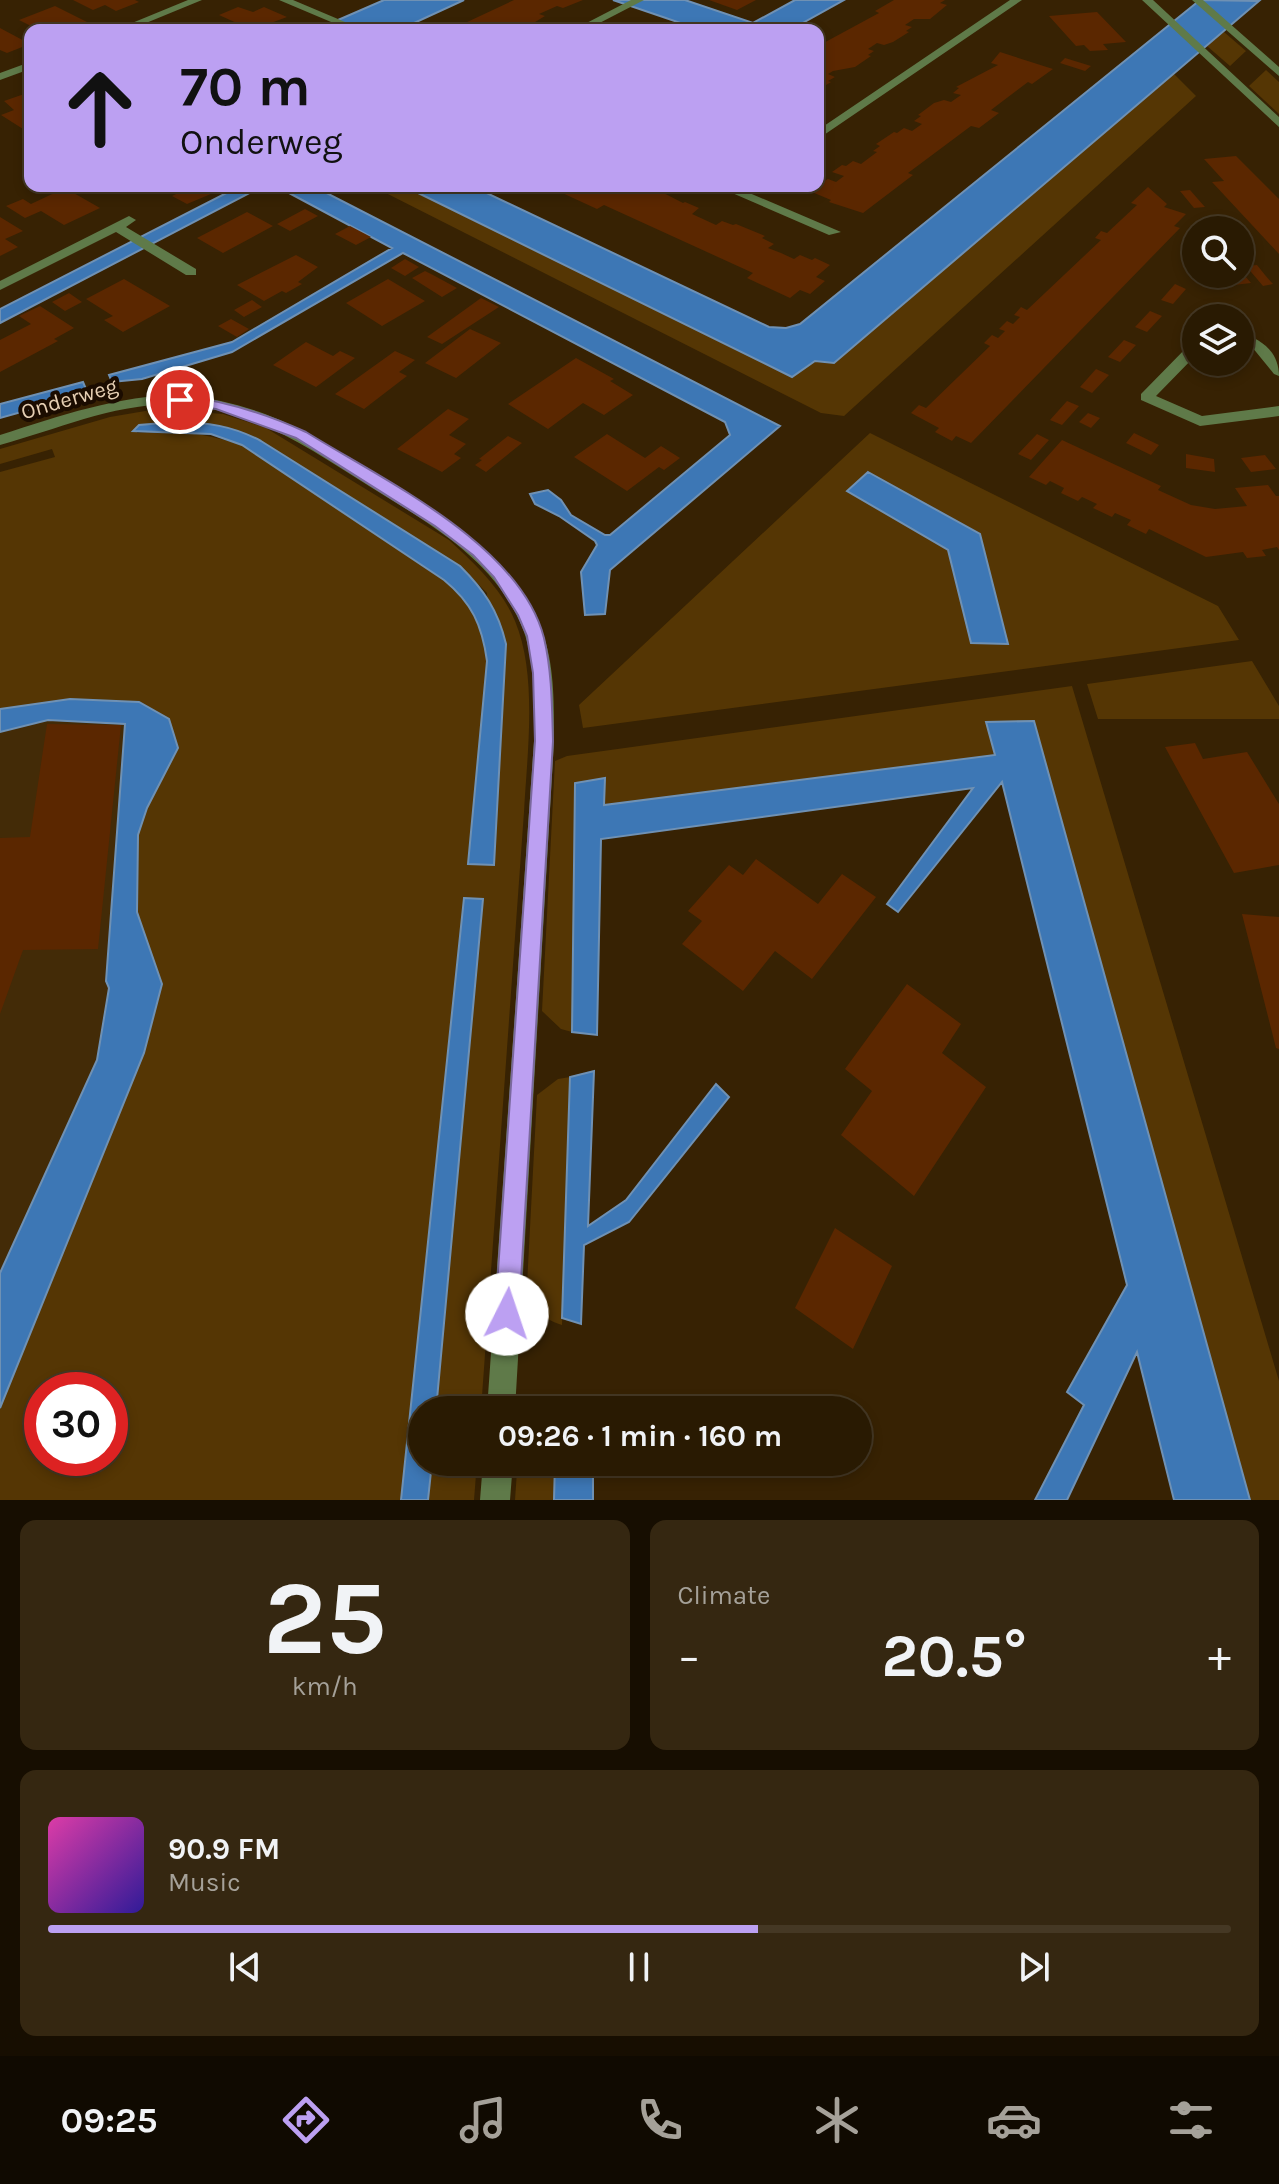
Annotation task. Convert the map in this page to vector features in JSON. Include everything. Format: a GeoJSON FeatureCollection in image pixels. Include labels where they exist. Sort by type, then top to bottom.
{"type":"FeatureCollection","features":[{"type":"Feature","properties":{"kind":"street"},"geometry":{"type":"LineString","coordinates":[[135,24],[197,0]]}},
{"type":"Feature","properties":{"kind":"street"},"geometry":{"type":"LineString","coordinates":[[284,0],[344,24]]}},
{"type":"Feature","properties":{"kind":"street"},"geometry":{"type":"LineString","coordinates":[[591,24],[639,0]]}},
{"type":"Feature","properties":{"kind":"street"},"geometry":{"type":"LineString","coordinates":[[824,131],[1017,0]]}},
{"type":"Feature","properties":{"kind":"street"},"geometry":{"type":"LineString","coordinates":[[1147,0],[1279,123]]}},
{"type":"Feature","properties":{"kind":"street"},"geometry":{"type":"LineString","coordinates":[[1197,0],[1279,73]]}},
{"type":"Feature","properties":{"kind":"street"},"geometry":{"type":"LineString","coordinates":[[0,77],[24,67]]}},
{"type":"Feature","properties":{"kind":"street"},"geometry":{"type":"LineString","coordinates":[[742,192],[834,232]]}},
{"type":"Feature","properties":{"kind":"street"},"geometry":{"type":"LineString","coordinates":[[0,286],[123,226],[151,248],[191,272]]}},
{"type":"Feature","properties":{"kind":"street"},"geometry":{"type":"LineString","coordinates":[[1254,343],[1279,371]]}},
{"type":"Feature","properties":{"kind":"street"},"geometry":{"type":"LineString","coordinates":[[1182,360],[1146,397],[1200,421],[1279,411]]}},
{"type":"Feature","properties":{"kind":"street","name":"Onderweg"},"geometry":{"type":"LineString","coordinates":[[0,440],[106,409],[166,400],[217,404],[301,435],[421,510],[488,560],[526,613],[538,648],[544,741],[502,1396]]}},
{"type":"Feature","properties":{"kind":"street"},"geometry":{"type":"LineString","coordinates":[[495,1500],[497,1476]]}},
{"type":"Feature","properties":{"kind":"shaded area"},"geometry":{"type":"Polygon","coordinates":[[[1224,32],[1246,51],[1230,66],[1207,46],[1224,32]]]}},
{"type":"Feature","properties":{"kind":"shaded area"},"geometry":{"type":"Polygon","coordinates":[[[1266,70],[1279,82],[1279,114],[1249,86],[1266,70]]]}},
{"type":"Feature","properties":{"kind":"shaded area"},"geometry":{"type":"Polygon","coordinates":[[[1174,74],[1196,96],[844,416],[821,413],[384,192],[416,192],[792,377],[815,361],[834,363],[1174,74]]]}},
{"type":"Feature","properties":{"kind":"shaded area"},"geometry":{"type":"Polygon","coordinates":[[[157,409],[223,414],[266,428],[449,540],[495,587],[515,621],[527,666],[529,741],[482,1396],[437,1396],[483,900],[464,899],[412,1396],[408,1396],[408,1433],[401,1500],[0,1500],[0,1408],[144,1053],[147,943],[137,912],[138,835],[147,808],[178,748],[169,719],[70,699],[0,709],[0,472],[55,457],[52,449],[0,464],[0,449],[110,417],[157,409]],[[198,423],[139,425],[137,433],[190,433],[242,445],[444,580],[469,606],[479,626],[487,661],[468,864],[493,865],[487,593],[460,566],[261,441],[220,426],[198,423]]]}},
{"type":"Feature","properties":{"kind":"shaded area"},"geometry":{"type":"Polygon","coordinates":[[[870,433],[1218,606],[1239,640],[583,728],[579,705],[870,433]]]}},
{"type":"Feature","properties":{"kind":"shaded area"},"geometry":{"type":"Polygon","coordinates":[[[1252,661],[1279,706],[1279,719],[1098,719],[1087,684],[1252,661]]]}},
{"type":"Feature","properties":{"kind":"shaded area"},"geometry":{"type":"Polygon","coordinates":[[[1072,686],[1279,1381],[1279,1500],[1250,1500],[1034,721],[987,722],[995,755],[603,805],[575,783],[572,1032],[561,1029],[542,1011],[555,761],[567,756],[1072,686]]]}},
{"type":"Feature","properties":{"kind":"shaded area"},"geometry":{"type":"Polygon","coordinates":[[[132,714],[126,941],[97,1060],[0,1273],[0,722],[132,714]]]}},
{"type":"Feature","properties":{"kind":"shaded area"},"geometry":{"type":"Polygon","coordinates":[[[570,1077],[562,1325],[538,1311],[527,1285],[537,1095],[558,1079],[570,1077]]]}},
{"type":"Feature","properties":{"kind":"shaded area"},"geometry":{"type":"Polygon","coordinates":[[[431,1476],[476,1476],[474,1500],[428,1500],[431,1476]]]}},
{"type":"Feature","properties":{"kind":"shaded area"},"geometry":{"type":"Polygon","coordinates":[[[517,1476],[555,1476],[554,1500],[515,1500],[517,1476]]]}},
{"type":"Feature","properties":{"kind":"water"},"geometry":{"type":"Polygon","coordinates":[[[384,0],[464,0],[412,24],[329,24],[384,0]]]}},
{"type":"Feature","properties":{"kind":"water"},"geometry":{"type":"Polygon","coordinates":[[[613,0],[685,0],[753,23],[795,0],[844,0],[801,24],[683,24],[613,0]]]}},
{"type":"Feature","properties":{"kind":"water"},"geometry":{"type":"Polygon","coordinates":[[[1200,0],[1259,1],[834,363],[815,361],[792,377],[416,192],[485,192],[769,327],[786,328],[800,324],[1200,0]]]}},
{"type":"Feature","properties":{"kind":"water"},"geometry":{"type":"Polygon","coordinates":[[[228,192],[251,192],[0,323],[0,309],[228,192]]]}},
{"type":"Feature","properties":{"kind":"water"},"geometry":{"type":"Polygon","coordinates":[[[287,192],[325,192],[780,426],[610,570],[605,614],[585,615],[581,572],[597,545],[559,516],[535,504],[530,494],[548,490],[561,500],[571,515],[610,535],[730,435],[725,422],[403,253],[232,352],[142,379],[112,382],[109,375],[232,342],[392,248],[287,192]]]}},
{"type":"Feature","properties":{"kind":"water"},"geometry":{"type":"Polygon","coordinates":[[[83,382],[86,389],[57,402],[0,418],[0,404],[83,382]]]}},
{"type":"Feature","properties":{"kind":"water"},"geometry":{"type":"Polygon","coordinates":[[[175,422],[220,426],[261,441],[460,566],[483,592],[499,621],[506,644],[494,865],[468,864],[487,661],[479,626],[469,606],[444,580],[242,445],[211,434],[133,431],[139,425],[175,422]]]}},
{"type":"Feature","properties":{"kind":"water"},"geometry":{"type":"Polygon","coordinates":[[[868,472],[980,534],[1008,644],[971,643],[948,550],[847,491],[868,472]]]}},
{"type":"Feature","properties":{"kind":"water"},"geometry":{"type":"Polygon","coordinates":[[[70,699],[139,702],[169,719],[178,748],[147,808],[138,835],[137,912],[162,984],[144,1053],[0,1408],[0,1273],[97,1060],[109,988],[106,981],[125,724],[48,720],[0,732],[0,709],[70,699]]]}},
{"type":"Feature","properties":{"kind":"water"},"geometry":{"type":"Polygon","coordinates":[[[1034,721],[1250,1500],[1174,1500],[1137,1352],[1067,1500],[1035,1500],[1084,1405],[1067,1392],[1127,1285],[1002,782],[898,912],[887,904],[973,788],[601,839],[597,1035],[572,1032],[575,783],[605,778],[604,805],[995,755],[986,722],[1034,721]]]}},
{"type":"Feature","properties":{"kind":"water"},"geometry":{"type":"Polygon","coordinates":[[[464,898],[483,899],[437,1396],[412,1396],[464,898]]]}},
{"type":"Feature","properties":{"kind":"water"},"geometry":{"type":"Polygon","coordinates":[[[594,1071],[588,1226],[626,1200],[716,1084],[729,1097],[629,1222],[584,1245],[581,1324],[562,1318],[570,1077],[594,1071]]]}},
{"type":"Feature","properties":{"kind":"water"},"geometry":{"type":"Polygon","coordinates":[[[408,1433],[408,1476],[431,1476],[428,1500],[401,1500],[408,1433]]]}},
{"type":"Feature","properties":{"kind":"water"},"geometry":{"type":"Polygon","coordinates":[[[555,1476],[593,1476],[593,1500],[554,1500],[555,1476]]]}},
{"type":"Feature","properties":{"kind":"building"},"geometry":{"type":"Polygon","coordinates":[[[73,0],[139,2],[116,11],[105,5],[93,10],[73,0]]]}},
{"type":"Feature","properties":{"kind":"building"},"geometry":{"type":"Polygon","coordinates":[[[514,0],[583,0],[539,14],[545,16],[532,24],[463,24],[514,0]]]}},
{"type":"Feature","properties":{"kind":"building"},"geometry":{"type":"Polygon","coordinates":[[[709,0],[756,0],[737,10],[709,0]]]}},
{"type":"Feature","properties":{"kind":"building"},"geometry":{"type":"Polygon","coordinates":[[[894,0],[945,0],[940,3],[947,5],[930,19],[914,19],[905,25],[912,27],[906,31],[909,32],[893,42],[884,45],[877,43],[868,49],[874,51],[868,55],[871,56],[855,67],[828,74],[835,77],[824,86],[824,43],[879,13],[875,11],[894,0]]]}},
{"type":"Feature","properties":{"kind":"building"},"geometry":{"type":"Polygon","coordinates":[[[55,6],[87,22],[27,24],[19,20],[55,6]]]}},
{"type":"Feature","properties":{"kind":"building"},"geometry":{"type":"Polygon","coordinates":[[[238,7],[253,12],[264,7],[287,17],[268,24],[239,24],[219,15],[238,7]]]}},
{"type":"Feature","properties":{"kind":"building"},"geometry":{"type":"Polygon","coordinates":[[[1097,12],[1126,42],[1103,44],[1108,50],[1090,51],[1084,45],[1076,46],[1049,16],[1097,12]]]}},
{"type":"Feature","properties":{"kind":"building"},"geometry":{"type":"Polygon","coordinates":[[[0,28],[24,41],[24,46],[7,53],[0,50],[0,28]]]}},
{"type":"Feature","properties":{"kind":"building"},"geometry":{"type":"Polygon","coordinates":[[[1000,52],[1053,69],[1032,84],[1028,82],[991,110],[999,113],[979,128],[971,126],[908,173],[913,175],[863,213],[829,202],[831,200],[812,192],[824,192],[824,181],[836,182],[844,176],[832,172],[853,161],[861,164],[877,152],[873,151],[880,146],[876,144],[894,132],[904,128],[912,131],[922,124],[914,121],[921,116],[918,115],[934,103],[944,100],[951,102],[961,95],[953,93],[959,88],[956,87],[998,65],[991,63],[1000,52]]]}},
{"type":"Feature","properties":{"kind":"building"},"geometry":{"type":"Polygon","coordinates":[[[1065,58],[1091,66],[1085,71],[1060,63],[1065,58]]]}},
{"type":"Feature","properties":{"kind":"building"},"geometry":{"type":"Polygon","coordinates":[[[24,94],[24,129],[1,115],[14,110],[4,101],[24,94]]]}},
{"type":"Feature","properties":{"kind":"building"},"geometry":{"type":"Polygon","coordinates":[[[1236,156],[1279,199],[1279,254],[1254,227],[1254,216],[1244,216],[1212,182],[1224,181],[1204,159],[1236,156]]]}},
{"type":"Feature","properties":{"kind":"building"},"geometry":{"type":"Polygon","coordinates":[[[1148,187],[1167,204],[1164,207],[1186,214],[1174,226],[1180,228],[971,443],[956,436],[952,441],[935,432],[939,428],[911,413],[919,405],[926,408],[990,346],[984,343],[992,335],[998,338],[1005,331],[999,329],[1007,321],[1013,324],[1020,317],[1014,315],[1021,307],[1027,310],[1101,240],[1095,238],[1101,231],[1107,233],[1137,205],[1131,203],[1148,187]]]}},
{"type":"Feature","properties":{"kind":"building"},"geometry":{"type":"Polygon","coordinates":[[[1190,190],[1205,207],[1194,208],[1180,191],[1190,190]]]}},
{"type":"Feature","properties":{"kind":"building"},"geometry":{"type":"Polygon","coordinates":[[[56,192],[72,192],[100,208],[64,225],[41,211],[25,218],[6,206],[23,199],[31,204],[56,192]]]}},
{"type":"Feature","properties":{"kind":"building"},"geometry":{"type":"Polygon","coordinates":[[[180,192],[216,192],[187,204],[172,196],[180,192]]]}},
{"type":"Feature","properties":{"kind":"building"},"geometry":{"type":"Polygon","coordinates":[[[560,192],[662,192],[699,208],[692,214],[716,225],[722,221],[736,224],[765,236],[762,238],[774,244],[768,248],[794,259],[800,255],[830,265],[816,277],[825,281],[810,294],[800,290],[790,298],[747,278],[753,273],[604,205],[597,209],[560,192]]]}},
{"type":"Feature","properties":{"kind":"building"},"geometry":{"type":"Polygon","coordinates":[[[305,209],[318,216],[290,231],[277,224],[305,209]]]}},
{"type":"Feature","properties":{"kind":"building"},"geometry":{"type":"Polygon","coordinates":[[[247,212],[273,226],[223,253],[197,238],[247,212]]]}},
{"type":"Feature","properties":{"kind":"building"},"geometry":{"type":"Polygon","coordinates":[[[0,217],[23,231],[5,239],[18,247],[0,256],[0,217]]]}},
{"type":"Feature","properties":{"kind":"building"},"geometry":{"type":"Polygon","coordinates":[[[350,226],[371,237],[356,245],[335,234],[350,226]]]}},
{"type":"Feature","properties":{"kind":"building"},"geometry":{"type":"Polygon","coordinates":[[[296,255],[318,267],[298,282],[302,284],[286,293],[282,291],[264,301],[237,285],[296,255]]]}},
{"type":"Feature","properties":{"kind":"building"},"geometry":{"type":"Polygon","coordinates":[[[405,259],[419,267],[405,276],[391,268],[405,259]]]}},
{"type":"Feature","properties":{"kind":"building"},"geometry":{"type":"Polygon","coordinates":[[[1254,265],[1273,284],[1263,286],[1254,275],[1254,265]]]}},
{"type":"Feature","properties":{"kind":"building"},"geometry":{"type":"Polygon","coordinates":[[[425,271],[457,288],[442,297],[412,278],[425,271]]]}},
{"type":"Feature","properties":{"kind":"building"},"geometry":{"type":"Polygon","coordinates":[[[124,279],[170,306],[123,332],[104,320],[113,316],[86,299],[124,279]]]}},
{"type":"Feature","properties":{"kind":"building"},"geometry":{"type":"Polygon","coordinates":[[[388,279],[425,301],[382,326],[346,303],[388,279]]]}},
{"type":"Feature","properties":{"kind":"building"},"geometry":{"type":"Polygon","coordinates":[[[1175,284],[1186,289],[1173,304],[1161,300],[1175,284]]]}},
{"type":"Feature","properties":{"kind":"building"},"geometry":{"type":"Polygon","coordinates":[[[69,293],[82,302],[65,311],[52,302],[69,293]]]}},
{"type":"Feature","properties":{"kind":"building"},"geometry":{"type":"Polygon","coordinates":[[[481,298],[499,307],[442,344],[427,337],[481,298]]]}},
{"type":"Feature","properties":{"kind":"building"},"geometry":{"type":"Polygon","coordinates":[[[252,300],[262,307],[244,317],[234,310],[252,300]]]}},
{"type":"Feature","properties":{"kind":"building"},"geometry":{"type":"Polygon","coordinates":[[[40,306],[74,328],[54,339],[58,341],[0,372],[0,340],[31,324],[19,316],[40,306]]]}},
{"type":"Feature","properties":{"kind":"building"},"geometry":{"type":"Polygon","coordinates":[[[1150,311],[1162,316],[1147,332],[1135,327],[1150,311]]]}},
{"type":"Feature","properties":{"kind":"building"},"geometry":{"type":"Polygon","coordinates":[[[231,319],[249,329],[237,337],[218,326],[231,319]]]}},
{"type":"Feature","properties":{"kind":"building"},"geometry":{"type":"Polygon","coordinates":[[[470,329],[501,343],[456,378],[425,363],[470,329]]]}},
{"type":"Feature","properties":{"kind":"building"},"geometry":{"type":"Polygon","coordinates":[[[1124,340],[1136,345],[1120,362],[1108,357],[1124,340]]]}},
{"type":"Feature","properties":{"kind":"building"},"geometry":{"type":"Polygon","coordinates":[[[306,342],[333,356],[340,351],[355,358],[316,387],[273,365],[306,342]]]}},
{"type":"Feature","properties":{"kind":"building"},"geometry":{"type":"Polygon","coordinates":[[[395,351],[415,360],[399,372],[407,376],[364,409],[335,394],[395,351]]]}},
{"type":"Feature","properties":{"kind":"building"},"geometry":{"type":"Polygon","coordinates":[[[576,358],[614,379],[610,381],[633,395],[604,415],[583,403],[548,429],[508,404],[576,358]]]}},
{"type":"Feature","properties":{"kind":"building"},"geometry":{"type":"Polygon","coordinates":[[[1096,369],[1109,375],[1092,393],[1080,387],[1096,369]]]}},
{"type":"Feature","properties":{"kind":"building"},"geometry":{"type":"Polygon","coordinates":[[[1067,401],[1079,406],[1062,425],[1050,420],[1067,401]]]}},
{"type":"Feature","properties":{"kind":"building"},"geometry":{"type":"Polygon","coordinates":[[[448,409],[469,419],[449,435],[466,444],[454,454],[461,458],[442,472],[397,449],[448,409]]]}},
{"type":"Feature","properties":{"kind":"building"},"geometry":{"type":"Polygon","coordinates":[[[1088,413],[1100,418],[1091,428],[1079,422],[1088,413]]]}},
{"type":"Feature","properties":{"kind":"building"},"geometry":{"type":"Polygon","coordinates":[[[1134,433],[1159,445],[1151,455],[1126,443],[1134,433]]]}},
{"type":"Feature","properties":{"kind":"building"},"geometry":{"type":"Polygon","coordinates":[[[607,434],[645,458],[661,446],[680,458],[664,470],[659,467],[627,491],[574,457],[607,434]]]}},
{"type":"Feature","properties":{"kind":"building"},"geometry":{"type":"Polygon","coordinates":[[[1037,434],[1049,440],[1031,460],[1018,454],[1037,434]]]}},
{"type":"Feature","properties":{"kind":"building"},"geometry":{"type":"Polygon","coordinates":[[[508,436],[522,443],[486,472],[475,465],[482,460],[479,459],[508,436]]]}},
{"type":"Feature","properties":{"kind":"building"},"geometry":{"type":"Polygon","coordinates":[[[1062,440],[1161,486],[1158,490],[1191,505],[1215,509],[1247,506],[1235,488],[1268,485],[1279,496],[1279,550],[1277,547],[1262,550],[1266,556],[1247,558],[1243,552],[1206,557],[1149,529],[1146,534],[1127,525],[1131,520],[1115,513],[1112,517],[1093,508],[1097,504],[1082,497],[1078,501],[1061,493],[1064,488],[1050,481],[1046,485],[1029,477],[1062,440]]]}},
{"type":"Feature","properties":{"kind":"building"},"geometry":{"type":"Polygon","coordinates":[[[1186,454],[1214,459],[1215,472],[1186,468],[1186,454]]]}},
{"type":"Feature","properties":{"kind":"building"},"geometry":{"type":"Polygon","coordinates":[[[1265,455],[1276,469],[1251,472],[1241,458],[1265,455]]]}},
{"type":"Feature","properties":{"kind":"building"},"geometry":{"type":"Polygon","coordinates":[[[47,724],[121,725],[98,949],[23,950],[0,1014],[0,838],[30,837],[47,724]]]}},
{"type":"Feature","properties":{"kind":"building"},"geometry":{"type":"Polygon","coordinates":[[[1195,743],[1203,759],[1247,752],[1279,804],[1279,865],[1234,873],[1165,747],[1195,743]]]}},
{"type":"Feature","properties":{"kind":"building"},"geometry":{"type":"Polygon","coordinates":[[[756,859],[818,904],[842,874],[876,897],[812,979],[775,951],[743,991],[682,944],[702,921],[688,911],[729,865],[743,875],[756,859]]]}},
{"type":"Feature","properties":{"kind":"building"},"geometry":{"type":"Polygon","coordinates":[[[1242,914],[1279,917],[1279,1049],[1276,1048],[1242,914]]]}},
{"type":"Feature","properties":{"kind":"building"},"geometry":{"type":"Polygon","coordinates":[[[907,984],[961,1024],[942,1053],[986,1087],[914,1196],[841,1135],[872,1091],[845,1069],[907,984]]]}},
{"type":"Feature","properties":{"kind":"building"},"geometry":{"type":"Polygon","coordinates":[[[835,1228],[892,1266],[853,1349],[795,1308],[835,1228]]]}},
{"type":"Feature","properties":{"kind":"route"},"geometry":{"type":"LineString","coordinates":[[180,400],[232,408],[301,435],[440,523],[478,551],[499,573],[526,613],[535,636],[542,673],[544,741],[507,1314]]}}]}
